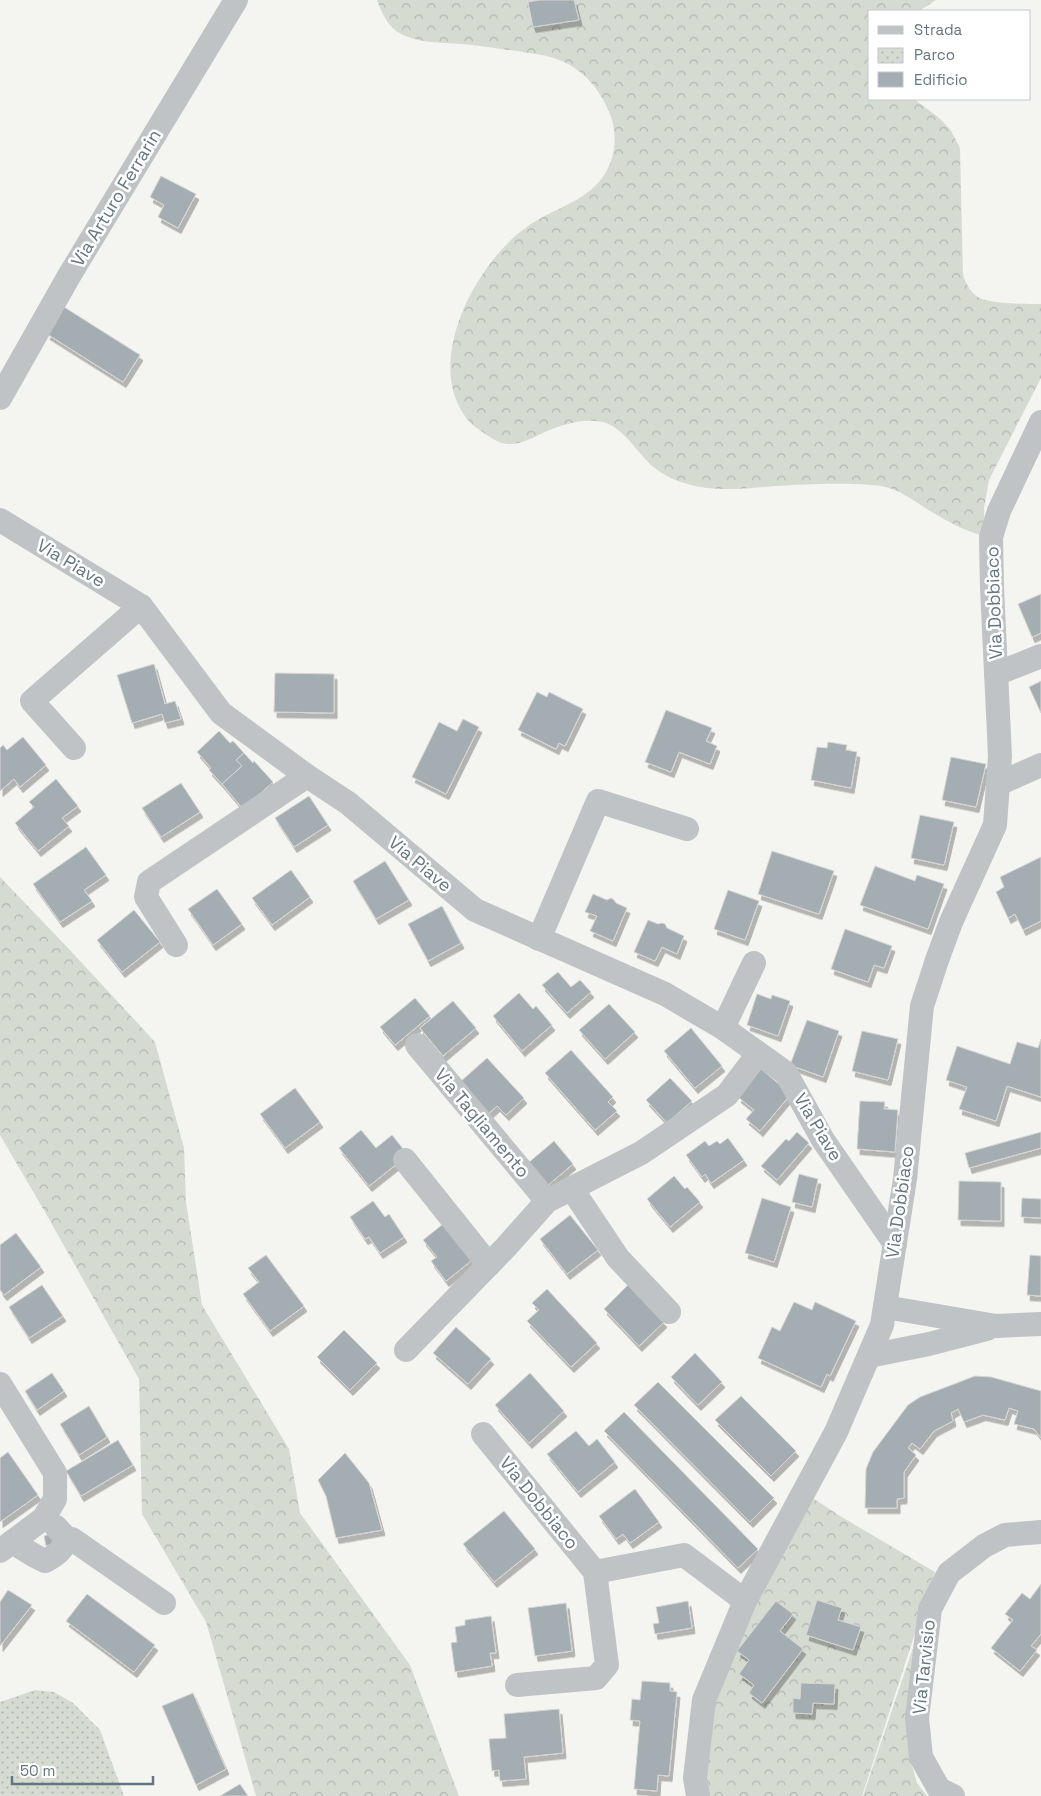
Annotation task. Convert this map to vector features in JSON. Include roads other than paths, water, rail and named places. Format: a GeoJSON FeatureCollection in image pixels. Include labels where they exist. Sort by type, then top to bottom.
{"type":"FeatureCollection","features":[{"type":"Feature","properties":{"kind":"street","name":"Via Arturo Ferrarin"},"geometry":{"type":"LineString","coordinates":[[0,398],[68,276],[236,0]]}},
{"type":"Feature","properties":{"kind":"street","name":"Via Dobbiaco"},"geometry":{"type":"LineString","coordinates":[[698,1796],[695,1778],[704,1700],[745,1601],[836,1432],[882,1325],[905,1179],[922,1006],[951,922],[995,824],[1000,756],[991,537],[999,510],[1041,422]]}},
{"type":"Feature","properties":{"kind":"street","name":"Via Piave"},"geometry":{"type":"LineString","coordinates":[[0,520],[141,606],[221,713],[348,803],[474,910],[665,994],[723,1028],[786,1073],[823,1140],[895,1244]]}},
{"type":"Feature","properties":{"kind":"street"},"geometry":{"type":"LineString","coordinates":[[74,748],[32,701],[141,606]]}},
{"type":"Feature","properties":{"kind":"street","name":"Via Dobbiaco"},"geometry":{"type":"LineString","coordinates":[[996,674],[1041,656]]}},
{"type":"Feature","properties":{"kind":"street"},"geometry":{"type":"LineString","coordinates":[[998,784],[1041,765]]}},
{"type":"Feature","properties":{"kind":"street"},"geometry":{"type":"LineString","coordinates":[[176,945],[146,897],[148,882],[308,776]]}},
{"type":"Feature","properties":{"kind":"street"},"geometry":{"type":"LineString","coordinates":[[540,939],[598,801],[687,829]]}},
{"type":"Feature","properties":{"kind":"street"},"geometry":{"type":"LineString","coordinates":[[723,1028],[754,963]]}},
{"type":"Feature","properties":{"kind":"street","name":"Via Tagliamento"},"geometry":{"type":"LineString","coordinates":[[416,1044],[547,1201]]}},
{"type":"Feature","properties":{"kind":"street"},"geometry":{"type":"LineString","coordinates":[[406,1350],[489,1265],[547,1201],[640,1154],[727,1095],[758,1054]]}},
{"type":"Feature","properties":{"kind":"street"},"geometry":{"type":"LineString","coordinates":[[405,1160],[489,1265]]}},
{"type":"Feature","properties":{"kind":"street"},"geometry":{"type":"LineString","coordinates":[[572,1189],[618,1258],[669,1312]]}},
{"type":"Feature","properties":{"kind":"street"},"geometry":{"type":"LineString","coordinates":[[885,1307],[996,1326],[1041,1324]]}},
{"type":"Feature","properties":{"kind":"street"},"geometry":{"type":"LineString","coordinates":[[869,1356],[929,1344],[996,1326]]}},
{"type":"Feature","properties":{"kind":"street"},"geometry":{"type":"LineString","coordinates":[[0,1384],[55,1473],[56,1500],[44,1518],[6,1546]]}},
{"type":"Feature","properties":{"kind":"street","name":"Via Dobbiaco"},"geometry":{"type":"LineString","coordinates":[[483,1434],[595,1572]]}},
{"type":"Feature","properties":{"kind":"street"},"geometry":{"type":"LineString","coordinates":[[44,1518],[61,1531],[66,1538],[72,1539],[164,1603]]}},
{"type":"Feature","properties":{"kind":"street","name":"Via Tarvisio"},"geometry":{"type":"LineString","coordinates":[[953,1796],[939,1789],[921,1757],[917,1718],[930,1609],[949,1573],[984,1546],[1005,1535],[1041,1532]]}},
{"type":"Feature","properties":{"kind":"street"},"geometry":{"type":"LineString","coordinates":[[6,1546],[45,1561],[55,1556],[64,1547],[66,1538]]}},
{"type":"Feature","properties":{"kind":"street"},"geometry":{"type":"LineString","coordinates":[[517,1685],[596,1678],[607,1665],[595,1572],[684,1555],[745,1601]]}}]}
